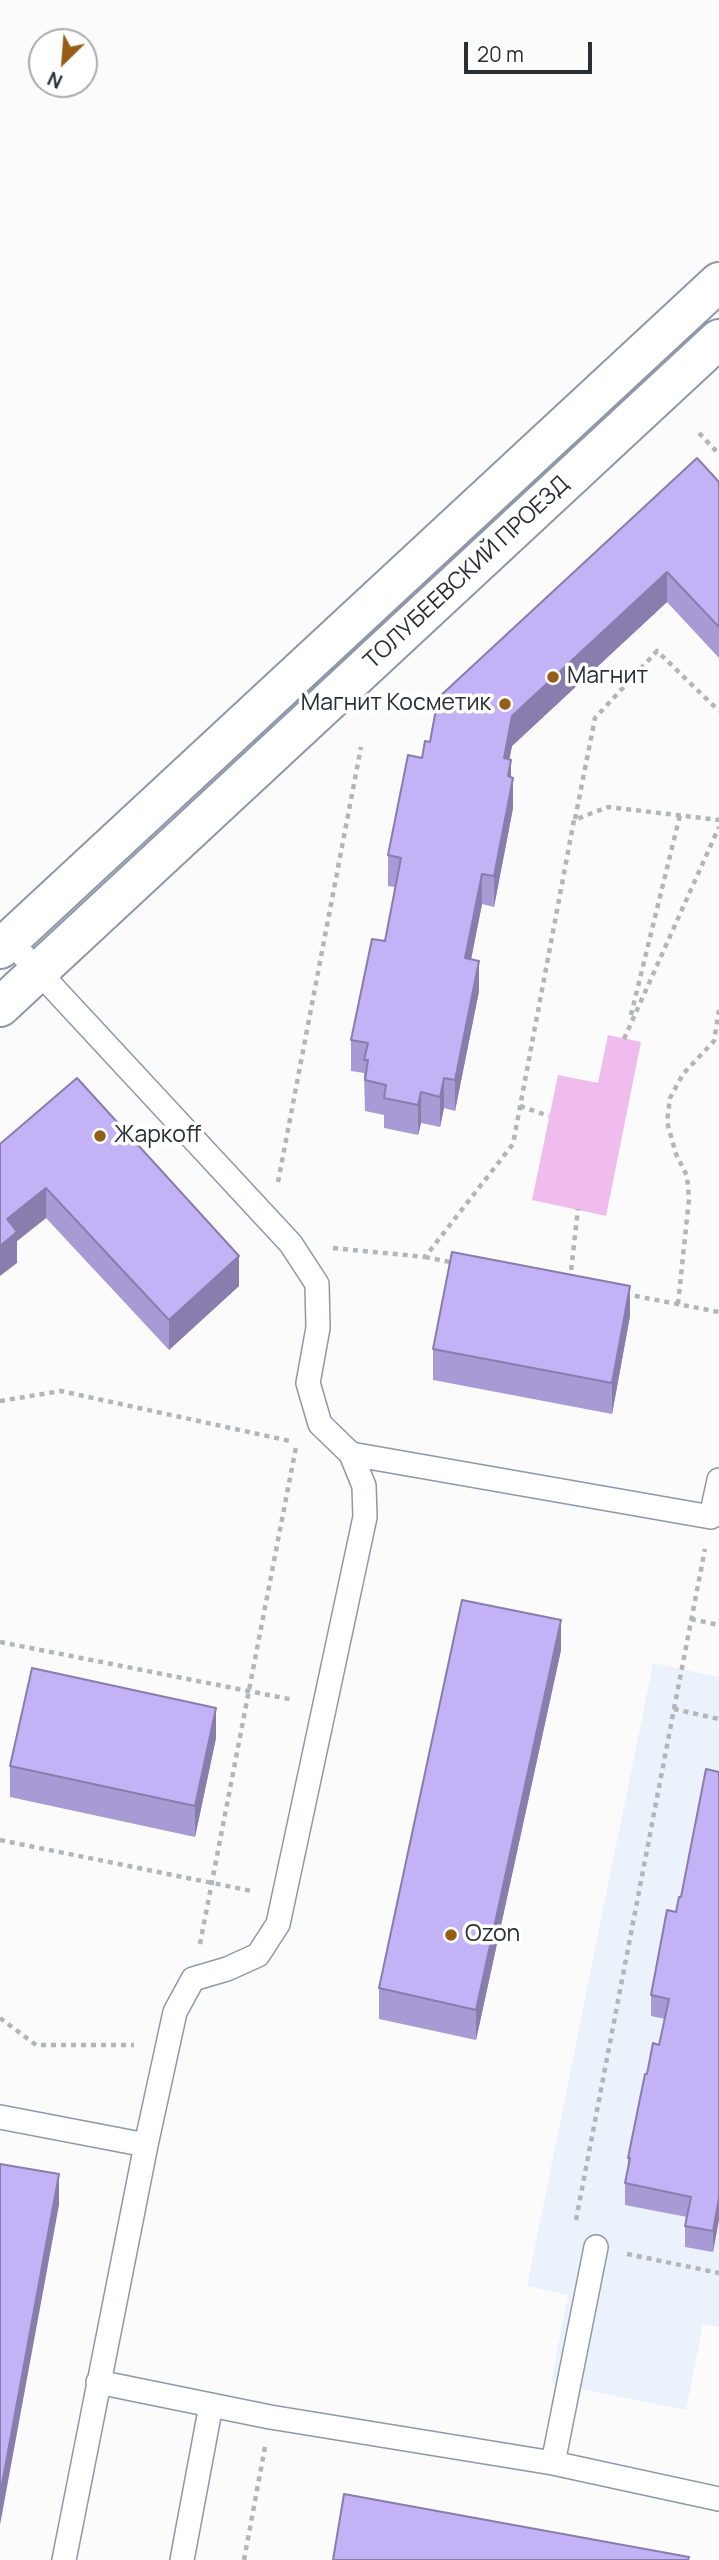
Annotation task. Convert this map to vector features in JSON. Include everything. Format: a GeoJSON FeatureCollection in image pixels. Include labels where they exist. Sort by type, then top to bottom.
{"type":"FeatureCollection","features":[{"type":"Feature","properties":{"kind":"street","name":"ТОЛУБЕЕВСКИЙ ПРОЕЗД"},"geometry":{"type":"LineString","coordinates":[[5,945],[719,282]]}},
{"type":"Feature","properties":{"kind":"street","name":"ТОЛУБЕЕВСКИЙ ПРОЕЗД"},"geometry":{"type":"LineString","coordinates":[[0,1007],[719,340]]}},
{"type":"Feature","properties":{"kind":"lane"},"geometry":{"type":"LineString","coordinates":[[5,945],[38,972],[290,1244],[317,1284],[318,1328],[308,1383],[320,1424],[351,1454],[364,1486],[365,1517],[278,1924],[258,1955],[227,1969],[193,1979],[174,2012],[64,2560]]}},
{"type":"Feature","properties":{"kind":"lane"},"geometry":{"type":"LineString","coordinates":[[351,1454],[712,1517],[719,1480]]}},
{"type":"Feature","properties":{"kind":"lane"},"geometry":{"type":"LineString","coordinates":[[0,2118],[146,2145]]}},
{"type":"Feature","properties":{"kind":"lane"},"geometry":{"type":"LineString","coordinates":[[553,2463],[596,2247]]}},
{"type":"Feature","properties":{"kind":"lane"},"geometry":{"type":"LineString","coordinates":[[98,2382],[270,2417],[553,2463],[719,2499]]}},
{"type":"Feature","properties":{"kind":"lane"},"geometry":{"type":"LineString","coordinates":[[182,2560],[211,2405]]}},
{"type":"Feature","properties":{"kind":"path"},"geometry":{"type":"LineString","coordinates":[[699,433],[719,454]]}},
{"type":"Feature","properties":{"kind":"path"},"geometry":{"type":"LineString","coordinates":[[425,1257],[513,1144],[595,718],[657,651],[719,711]]}},
{"type":"Feature","properties":{"kind":"path"},"geometry":{"type":"LineString","coordinates":[[276,1191],[361,747]]}},
{"type":"Feature","properties":{"kind":"path"},"geometry":{"type":"LineString","coordinates":[[575,820],[608,807],[719,820]]}},
{"type":"Feature","properties":{"kind":"path"},"geometry":{"type":"LineString","coordinates":[[629,1026],[680,815]]}},
{"type":"Feature","properties":{"kind":"path"},"geometry":{"type":"LineString","coordinates":[[624,1038],[719,827]]}},
{"type":"Feature","properties":{"kind":"path"},"geometry":{"type":"LineString","coordinates":[[678,1304],[689,1199],[687,1176],[676,1154],[667,1122],[670,1098],[683,1074],[714,1041],[719,1010]]}},
{"type":"Feature","properties":{"kind":"path"},"geometry":{"type":"LineString","coordinates":[[520,1106],[549,1116]]}},
{"type":"Feature","properties":{"kind":"path"},"geometry":{"type":"LineString","coordinates":[[570,1284],[578,1209]]}},
{"type":"Feature","properties":{"kind":"path"},"geometry":{"type":"LineString","coordinates":[[290,1244],[425,1257],[464,1265]]}},
{"type":"Feature","properties":{"kind":"path"},"geometry":{"type":"LineString","coordinates":[[624,1294],[719,1312]]}},
{"type":"Feature","properties":{"kind":"path"},"geometry":{"type":"LineString","coordinates":[[0,1401],[61,1391],[297,1443],[193,1979]]}},
{"type":"Feature","properties":{"kind":"path"},"geometry":{"type":"LineString","coordinates":[[712,1517],[575,2227],[596,2247],[719,2273]]}},
{"type":"Feature","properties":{"kind":"path"},"geometry":{"type":"LineString","coordinates":[[691,1619],[719,1625]]}},
{"type":"Feature","properties":{"kind":"path"},"geometry":{"type":"LineString","coordinates":[[0,1642],[325,1707]]}},
{"type":"Feature","properties":{"kind":"path"},"geometry":{"type":"LineString","coordinates":[[674,1709],[719,1719]]}},
{"type":"Feature","properties":{"kind":"path"},"geometry":{"type":"LineString","coordinates":[[0,1840],[284,1897]]}},
{"type":"Feature","properties":{"kind":"path"},"geometry":{"type":"LineString","coordinates":[[0,2018],[36,2045],[167,2045]]}},
{"type":"Feature","properties":{"kind":"path"},"geometry":{"type":"LineString","coordinates":[[244,2560],[270,2417]]}},
{"type":"Feature","properties":{"kind":"shaded area"},"geometry":{"type":"Polygon","coordinates":[[[608,1035],[641,1042],[606,1216],[532,1200],[558,1075],[598,1083],[608,1035]]]}},
{"type":"Feature","properties":{"kind":"shaded area"},"geometry":{"type":"Polygon","coordinates":[[[653,1663],[719,1677],[719,2327],[703,2324],[686,2410],[551,2383],[568,2295],[527,2286],[653,1663]]]}},
{"type":"Feature","properties":{"kind":"building"},"geometry":{"type":"Polygon","coordinates":[[[697,458],[719,482],[719,627],[667,572],[512,716],[504,758],[511,760],[508,776],[513,778],[494,876],[482,874],[465,958],[479,961],[455,1080],[444,1078],[440,1097],[421,1092],[418,1105],[384,1098],[386,1085],[365,1080],[368,1060],[364,1060],[368,1043],[351,1040],[372,939],[385,941],[401,858],[388,855],[408,755],[422,758],[425,741],[430,742],[438,698],[697,458]]]}},
{"type":"Feature","properties":{"kind":"building"},"geometry":{"type":"Polygon","coordinates":[[[77,1078],[239,1256],[169,1320],[46,1188],[7,1219],[17,1232],[0,1246],[0,1144],[77,1078]]]}},
{"type":"Feature","properties":{"kind":"building"},"geometry":{"type":"Polygon","coordinates":[[[452,1252],[630,1286],[612,1383],[433,1349],[452,1252]]]}},
{"type":"Feature","properties":{"kind":"building"},"geometry":{"type":"Polygon","coordinates":[[[462,1600],[561,1620],[476,2010],[379,1988],[462,1600]]]}},
{"type":"Feature","properties":{"kind":"building"},"geometry":{"type":"Polygon","coordinates":[[[32,1668],[216,1708],[195,1806],[10,1766],[32,1668]]]}},
{"type":"Feature","properties":{"kind":"building"},"geometry":{"type":"Polygon","coordinates":[[[706,1769],[719,1772],[719,2198],[713,2231],[685,2226],[691,2197],[625,2183],[645,2074],[653,2043],[659,2045],[669,1999],[651,1995],[667,1910],[676,1912],[681,1897],[706,1769]]]}},
{"type":"Feature","properties":{"kind":"building"},"geometry":{"type":"Polygon","coordinates":[[[0,2164],[59,2174],[0,2495],[0,2164]]]}},
{"type":"Feature","properties":{"kind":"building"},"geometry":{"type":"Polygon","coordinates":[[[344,2494],[689,2557],[688,2560],[333,2560],[344,2494]]]}},
{"type":"Feature","properties":{"kind":"place","name":"Магнит"},"geometry":{"type":"Point","coordinates":[553,677]}},
{"type":"Feature","properties":{"kind":"place","name":"Магнит Косметик"},"geometry":{"type":"Point","coordinates":[505,704]}},
{"type":"Feature","properties":{"kind":"place","name":"Жаркoff"},"geometry":{"type":"Point","coordinates":[100,1136]}},
{"type":"Feature","properties":{"kind":"place","name":"Ozon"},"geometry":{"type":"Point","coordinates":[451,1935]}}]}
